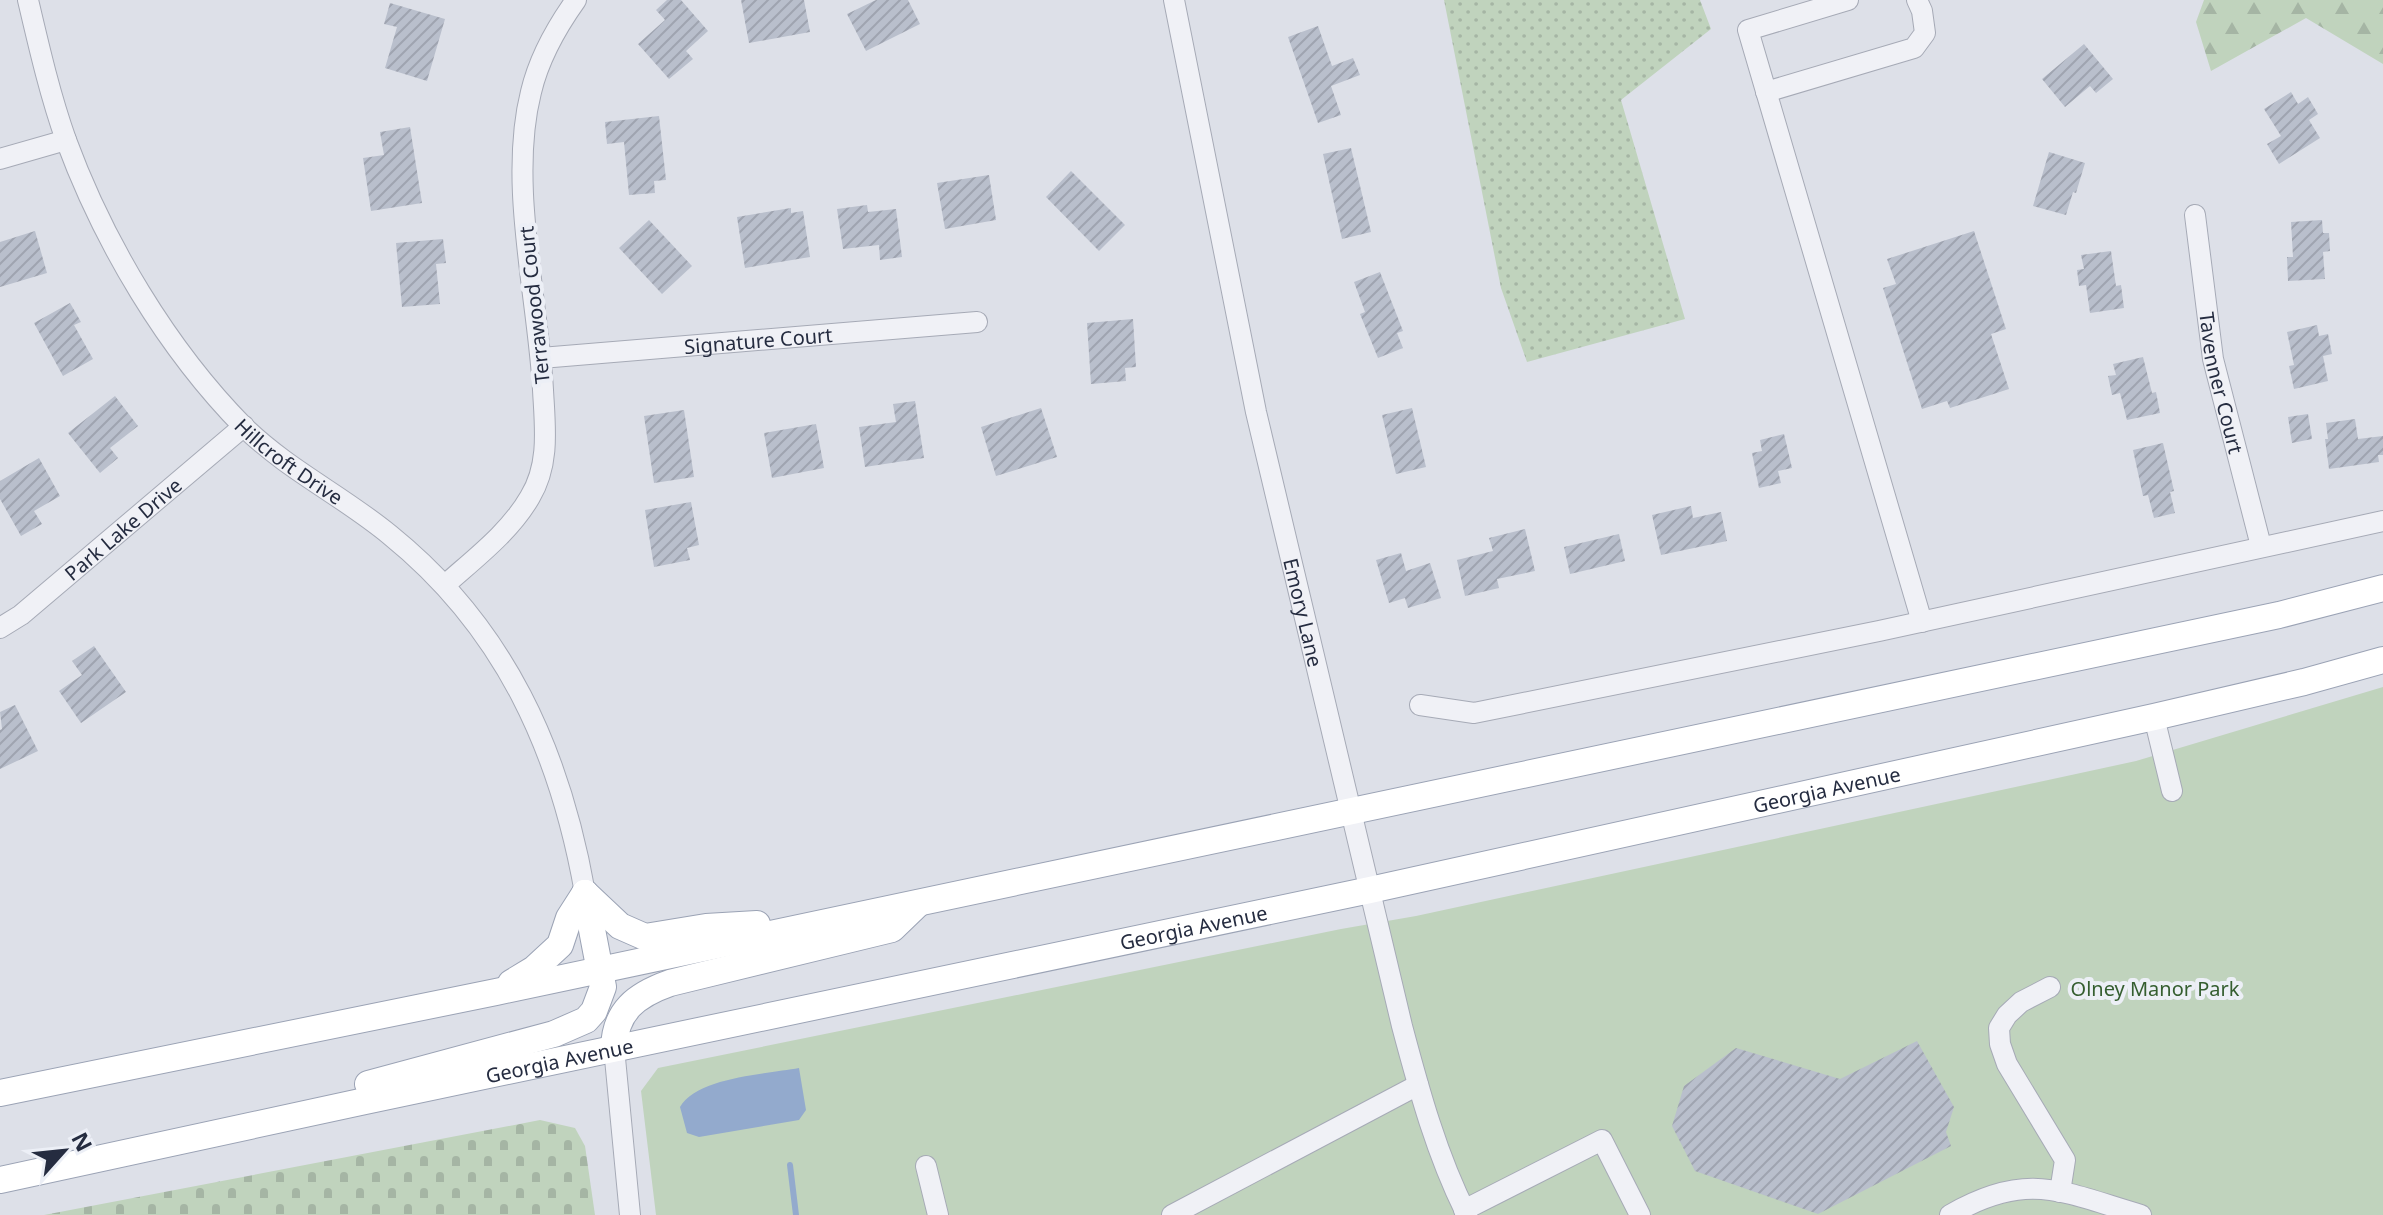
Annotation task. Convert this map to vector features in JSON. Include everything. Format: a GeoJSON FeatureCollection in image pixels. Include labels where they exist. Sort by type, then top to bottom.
{"type":"FeatureCollection","features":[{"type":"Feature","properties":{"kind":"main road"},"geometry":{"type":"LineString","coordinates":[[0,1093],[601,970],[2279,615],[2383,588]]}},
{"type":"Feature","properties":{"kind":"main road","name":"Georgia Avenue"},"geometry":{"type":"LineString","coordinates":[[0,1180],[1370,890],[2154,717],[2383,660]]}},
{"type":"Feature","properties":{"kind":"main road"},"geometry":{"type":"LineString","coordinates":[[585,893],[620,926],[645,937],[706,927],[751,924],[803,927]]}},
{"type":"Feature","properties":{"kind":"main road"},"geometry":{"type":"LineString","coordinates":[[243,1127],[381,1080],[574,1028],[594,1011],[603,987],[585,893]]}},
{"type":"Feature","properties":{"kind":"main road"},"geometry":{"type":"LineString","coordinates":[[496,992],[534,969],[560,945],[569,918],[585,893]]}},
{"type":"Feature","properties":{"kind":"main road"},"geometry":{"type":"LineString","coordinates":[[614,1048],[618,1021],[635,999],[648,991],[892,929],[919,903]]}},
{"type":"Feature","properties":{"kind":"street","name":"Hillcroft Drive"},"geometry":{"type":"LineString","coordinates":[[28,0],[66,140],[101,218],[167,335],[244,426],[279,458],[388,533],[445,585],[479,627],[510,672],[536,722],[576,839],[585,893]]}},
{"type":"Feature","properties":{"kind":"street","name":"Terrawood Court"},"geometry":{"type":"LineString","coordinates":[[445,585],[508,526],[530,498],[542,470],[546,447],[541,358],[524,205],[523,138],[531,93],[542,59],[556,29],[576,0]]}},
{"type":"Feature","properties":{"kind":"street","name":"Emory Lane"},"geometry":{"type":"LineString","coordinates":[[1174,0],[1256,412],[1370,890],[1418,1085],[1442,1156],[1466,1213]]}},
{"type":"Feature","properties":{"kind":"street"},"geometry":{"type":"LineString","coordinates":[[1848,0],[1748,30],[1922,622]]}},
{"type":"Feature","properties":{"kind":"street"},"geometry":{"type":"LineString","coordinates":[[1766,92],[1914,48],[1925,33],[1917,0]]}},
{"type":"Feature","properties":{"kind":"street"},"geometry":{"type":"LineString","coordinates":[[0,159],[66,140]]}},
{"type":"Feature","properties":{"kind":"street","name":"Tavenner Court"},"geometry":{"type":"LineString","coordinates":[[2195,215],[2213,359],[2261,546]]}},
{"type":"Feature","properties":{"kind":"street","name":"Signature Court"},"geometry":{"type":"LineString","coordinates":[[541,358],[977,322]]}},
{"type":"Feature","properties":{"kind":"street","name":"Park Lake Drive"},"geometry":{"type":"LineString","coordinates":[[0,628],[21,615],[244,426]]}},
{"type":"Feature","properties":{"kind":"street"},"geometry":{"type":"LineString","coordinates":[[1420,705],[1474,713],[1922,622],[2383,521]]}},
{"type":"Feature","properties":{"kind":"street"},"geometry":{"type":"LineString","coordinates":[[2154,717],[2172,791]]}},
{"type":"Feature","properties":{"kind":"street"},"geometry":{"type":"LineString","coordinates":[[2050,987],[2021,1002],[1999,1028],[2000,1044],[2007,1064],[2065,1160],[2060,1192]]}},
{"type":"Feature","properties":{"kind":"street"},"geometry":{"type":"LineString","coordinates":[[614,1048],[630,1215]]}},
{"type":"Feature","properties":{"kind":"street"},"geometry":{"type":"LineString","coordinates":[[1172,1215],[1418,1085]]}},
{"type":"Feature","properties":{"kind":"street"},"geometry":{"type":"LineString","coordinates":[[1466,1213],[1602,1140],[1640,1215]]}},
{"type":"Feature","properties":{"kind":"street"},"geometry":{"type":"LineString","coordinates":[[926,1166],[938,1215]]}},
{"type":"Feature","properties":{"kind":"street"},"geometry":{"type":"LineString","coordinates":[[1964,1212],[1999,1192],[2026,1188],[2060,1192],[2092,1208],[2141,1215]]}},
{"type":"Feature","properties":{"kind":"green space"},"geometry":{"type":"Polygon","coordinates":[[[1444,0],[1700,0],[1711,29],[1621,100],[1685,319],[1527,362],[1501,288],[1444,0]]]}},
{"type":"Feature","properties":{"kind":"green space"},"geometry":{"type":"Polygon","coordinates":[[[2204,0],[2383,0],[2383,64],[2306,18],[2211,71],[2196,22],[2204,0]]]}},
{"type":"Feature","properties":{"kind":"green space","name":"Olney Manor Park"},"geometry":{"type":"Polygon","coordinates":[[[2383,687],[2383,1215],[656,1215],[641,1091],[658,1068],[1416,916],[2136,761],[2383,687]]]}},
{"type":"Feature","properties":{"kind":"green space"},"geometry":{"type":"Polygon","coordinates":[[[540,1120],[575,1128],[585,1146],[595,1215],[44,1215],[540,1120]]]}},
{"type":"Feature","properties":{"kind":"water"},"geometry":{"type":"Polygon","coordinates":[[[799,1068],[806,1110],[799,1120],[699,1137],[687,1133],[680,1107],[701,1089],[734,1078],[799,1068]]]}},
{"type":"Feature","properties":{"kind":"building"},"geometry":{"type":"Polygon","coordinates":[[[667,0],[681,0],[708,31],[686,51],[693,59],[669,79],[638,44],[665,20],[656,10],[667,0]]]}},
{"type":"Feature","properties":{"kind":"building"},"geometry":{"type":"Polygon","coordinates":[[[741,0],[804,0],[810,32],[749,43],[741,0]]]}},
{"type":"Feature","properties":{"kind":"building"},"geometry":{"type":"Polygon","coordinates":[[[876,0],[908,0],[920,24],[866,51],[847,14],[876,0]]]}},
{"type":"Feature","properties":{"kind":"building"},"geometry":{"type":"Polygon","coordinates":[[[390,3],[445,19],[427,81],[385,68],[397,27],[384,24],[390,3]]]}},
{"type":"Feature","properties":{"kind":"building"},"geometry":{"type":"Polygon","coordinates":[[[1318,26],[1332,66],[1353,58],[1360,75],[1331,86],[1341,115],[1318,123],[1288,37],[1318,26]]]}},
{"type":"Feature","properties":{"kind":"building"},"geometry":{"type":"Polygon","coordinates":[[[2084,44],[2113,79],[2096,93],[2090,86],[2065,107],[2042,79],[2084,44]]]}},
{"type":"Feature","properties":{"kind":"building"},"geometry":{"type":"Polygon","coordinates":[[[2291,92],[2298,104],[2308,97],[2318,114],[2309,120],[2320,138],[2279,164],[2267,144],[2281,136],[2264,109],[2291,92]]]}},
{"type":"Feature","properties":{"kind":"building"},"geometry":{"type":"Polygon","coordinates":[[[659,116],[666,180],[654,181],[655,193],[629,195],[624,142],[607,144],[605,122],[659,116]]]}},
{"type":"Feature","properties":{"kind":"building"},"geometry":{"type":"Polygon","coordinates":[[[410,127],[422,203],[371,211],[363,158],[384,155],[380,132],[410,127]]]}},
{"type":"Feature","properties":{"kind":"building"},"geometry":{"type":"Polygon","coordinates":[[[1351,148],[1371,232],[1342,239],[1323,154],[1351,148]]]}},
{"type":"Feature","properties":{"kind":"building"},"geometry":{"type":"Polygon","coordinates":[[[2049,152],[2085,163],[2066,215],[2033,206],[2049,152]]]}},
{"type":"Feature","properties":{"kind":"building"},"geometry":{"type":"Polygon","coordinates":[[[1071,171],[1125,225],[1099,251],[1046,197],[1071,171]]]}},
{"type":"Feature","properties":{"kind":"building"},"geometry":{"type":"Polygon","coordinates":[[[989,175],[996,220],[945,229],[937,183],[989,175]]]}},
{"type":"Feature","properties":{"kind":"building"},"geometry":{"type":"Polygon","coordinates":[[[867,205],[868,212],[896,209],[902,257],[880,260],[879,245],[843,249],[837,209],[867,205]]]}},
{"type":"Feature","properties":{"kind":"building"},"geometry":{"type":"Polygon","coordinates":[[[791,208],[791,213],[803,211],[810,257],[745,268],[737,217],[791,208]]]}},
{"type":"Feature","properties":{"kind":"building"},"geometry":{"type":"Polygon","coordinates":[[[649,220],[692,266],[662,294],[619,248],[649,220]]]}},
{"type":"Feature","properties":{"kind":"building"},"geometry":{"type":"Polygon","coordinates":[[[2322,220],[2323,233],[2329,233],[2330,251],[2323,252],[2325,279],[2288,281],[2287,257],[2293,257],[2291,222],[2322,220]]]}},
{"type":"Feature","properties":{"kind":"building"},"geometry":{"type":"Polygon","coordinates":[[[35,231],[47,273],[0,287],[0,242],[35,231]]]}},
{"type":"Feature","properties":{"kind":"building"},"geometry":{"type":"Polygon","coordinates":[[[1974,231],[2006,329],[1991,334],[2009,389],[1950,408],[1947,401],[1922,409],[1883,288],[1896,284],[1887,259],[1974,231]]]}},
{"type":"Feature","properties":{"kind":"building"},"geometry":{"type":"Polygon","coordinates":[[[443,239],[446,263],[436,264],[440,304],[402,307],[396,243],[443,239]]]}},
{"type":"Feature","properties":{"kind":"building"},"geometry":{"type":"Polygon","coordinates":[[[2111,251],[2116,286],[2121,285],[2124,308],[2090,313],[2086,285],[2079,286],[2077,270],[2084,269],[2081,255],[2111,251]]]}},
{"type":"Feature","properties":{"kind":"building"},"geometry":{"type":"Polygon","coordinates":[[[1380,272],[1403,331],[1397,333],[1403,348],[1378,358],[1360,314],[1365,312],[1354,282],[1380,272]]]}},
{"type":"Feature","properties":{"kind":"building"},"geometry":{"type":"Polygon","coordinates":[[[70,303],[81,322],[74,325],[93,359],[63,376],[34,323],[70,303]]]}},
{"type":"Feature","properties":{"kind":"building"},"geometry":{"type":"Polygon","coordinates":[[[1133,319],[1136,367],[1125,368],[1126,381],[1091,384],[1087,323],[1133,319]]]}},
{"type":"Feature","properties":{"kind":"building"},"geometry":{"type":"Polygon","coordinates":[[[2317,325],[2319,336],[2328,334],[2332,354],[2323,356],[2328,381],[2294,389],[2289,366],[2294,365],[2287,332],[2317,325]]]}},
{"type":"Feature","properties":{"kind":"building"},"geometry":{"type":"Polygon","coordinates":[[[2143,357],[2160,413],[2127,420],[2120,393],[2112,395],[2108,376],[2116,375],[2113,364],[2143,357]]]}},
{"type":"Feature","properties":{"kind":"building"},"geometry":{"type":"Polygon","coordinates":[[[115,396],[138,426],[110,448],[118,458],[100,473],[68,433],[115,396]]]}},
{"type":"Feature","properties":{"kind":"building"},"geometry":{"type":"Polygon","coordinates":[[[915,401],[924,458],[865,467],[859,427],[896,422],[893,404],[915,401]]]}},
{"type":"Feature","properties":{"kind":"building"},"geometry":{"type":"Polygon","coordinates":[[[1041,408],[1057,457],[996,476],[981,427],[1041,408]]]}},
{"type":"Feature","properties":{"kind":"building"},"geometry":{"type":"Polygon","coordinates":[[[1412,408],[1426,467],[1396,474],[1382,415],[1412,408]]]}},
{"type":"Feature","properties":{"kind":"building"},"geometry":{"type":"Polygon","coordinates":[[[684,410],[694,477],[654,483],[644,416],[684,410]]]}},
{"type":"Feature","properties":{"kind":"building"},"geometry":{"type":"Polygon","coordinates":[[[2308,414],[2312,439],[2292,443],[2288,417],[2308,414]]]}},
{"type":"Feature","properties":{"kind":"building"},"geometry":{"type":"Polygon","coordinates":[[[2355,419],[2358,439],[2383,436],[2383,455],[2378,455],[2379,462],[2329,469],[2326,423],[2355,419]]]}},
{"type":"Feature","properties":{"kind":"building"},"geometry":{"type":"Polygon","coordinates":[[[816,424],[824,468],[772,478],[764,433],[816,424]]]}},
{"type":"Feature","properties":{"kind":"building"},"geometry":{"type":"Polygon","coordinates":[[[1784,434],[1792,468],[1778,471],[1781,483],[1759,488],[1752,453],[1762,451],[1760,440],[1784,434]]]}},
{"type":"Feature","properties":{"kind":"building"},"geometry":{"type":"Polygon","coordinates":[[[2163,443],[2174,491],[2170,492],[2175,513],[2154,518],[2148,495],[2143,496],[2133,450],[2163,443]]]}},
{"type":"Feature","properties":{"kind":"building"},"geometry":{"type":"Polygon","coordinates":[[[39,458],[60,496],[34,511],[42,524],[21,536],[0,499],[0,481],[39,458]]]}},
{"type":"Feature","properties":{"kind":"building"},"geometry":{"type":"Polygon","coordinates":[[[691,502],[699,545],[687,548],[690,560],[654,567],[645,510],[691,502]]]}},
{"type":"Feature","properties":{"kind":"building"},"geometry":{"type":"Polygon","coordinates":[[[1691,506],[1693,518],[1721,512],[1727,541],[1661,555],[1652,515],[1691,506]]]}},
{"type":"Feature","properties":{"kind":"building"},"geometry":{"type":"Polygon","coordinates":[[[1525,529],[1535,571],[1497,579],[1499,588],[1465,596],[1457,560],[1493,551],[1489,538],[1525,529]]]}},
{"type":"Feature","properties":{"kind":"building"},"geometry":{"type":"Polygon","coordinates":[[[1619,534],[1625,561],[1570,574],[1564,547],[1619,534]]]}},
{"type":"Feature","properties":{"kind":"building"},"geometry":{"type":"Polygon","coordinates":[[[1401,553],[1406,571],[1430,563],[1441,598],[1408,608],[1405,598],[1389,603],[1376,560],[1401,553]]]}},
{"type":"Feature","properties":{"kind":"building"},"geometry":{"type":"Polygon","coordinates":[[[94,646],[126,692],[81,723],[59,691],[82,675],[72,661],[94,646]]]}},
{"type":"Feature","properties":{"kind":"building"},"geometry":{"type":"Polygon","coordinates":[[[15,705],[38,751],[0,769],[0,712],[15,705]]]}},
{"type":"Feature","properties":{"kind":"building"},"geometry":{"type":"Polygon","coordinates":[[[1917,1041],[1954,1107],[1946,1132],[1951,1146],[1818,1214],[1695,1171],[1672,1126],[1684,1086],[1736,1048],[1840,1079],[1917,1041]]]}},
{"type":"Feature","properties":{"kind":"waterway"},"geometry":{"type":"LineString","coordinates":[[790,1165],[796,1215]]}}]}
